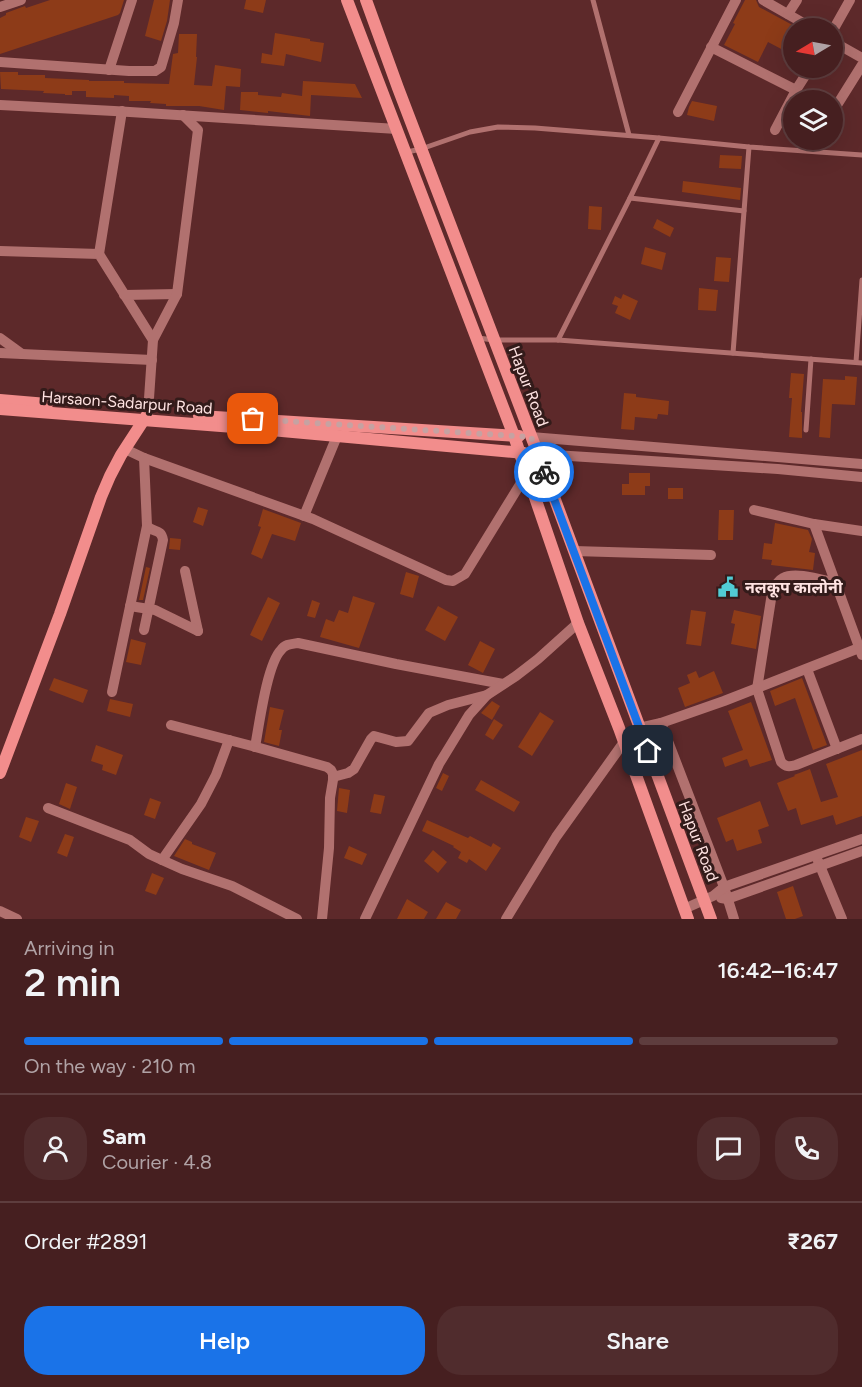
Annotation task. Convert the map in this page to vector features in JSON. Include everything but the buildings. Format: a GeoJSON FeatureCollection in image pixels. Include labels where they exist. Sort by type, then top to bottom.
{"type":"FeatureCollection","features":[{"type":"Feature","properties":{"kind":"main road","name":"Hapur Road"},"geometry":{"type":"LineString","coordinates":[[347,0],[514,436],[578,623],[686,914]]}},
{"type":"Feature","properties":{"kind":"main road","name":"Hapur Road"},"geometry":{"type":"LineString","coordinates":[[366,0],[639,728],[708,898],[711,919]]}},
{"type":"Feature","properties":{"kind":"main road","name":"Harsaon-Sadarpur Road"},"geometry":{"type":"LineString","coordinates":[[0,400],[337,436],[537,454]]}},
{"type":"Feature","properties":{"kind":"main road","name":"Harsaon-Sadarpur Road"},"geometry":{"type":"LineString","coordinates":[[0,409],[531,437]]}},
{"type":"Feature","properties":{"kind":"main road"},"geometry":{"type":"LineString","coordinates":[[0,773],[101,497],[125,449],[146,416]]}},
{"type":"Feature","properties":{"kind":"street"},"geometry":{"type":"LineString","coordinates":[[0,7],[21,0]]}},
{"type":"Feature","properties":{"kind":"street"},"geometry":{"type":"LineString","coordinates":[[109,70],[132,0]]}},
{"type":"Feature","properties":{"kind":"street"},"geometry":{"type":"LineString","coordinates":[[0,62],[155,71],[161,67],[178,0]]}},
{"type":"Feature","properties":{"kind":"street"},"geometry":{"type":"LineString","coordinates":[[678,112],[736,0]]}},
{"type":"Feature","properties":{"kind":"street"},"geometry":{"type":"LineString","coordinates":[[763,0],[795,18]]}},
{"type":"Feature","properties":{"kind":"street"},"geometry":{"type":"LineString","coordinates":[[788,14],[797,0]]}},
{"type":"Feature","properties":{"kind":"street"},"geometry":{"type":"LineString","coordinates":[[840,18],[850,0]]}},
{"type":"Feature","properties":{"kind":"street"},"geometry":{"type":"LineString","coordinates":[[711,47],[796,90],[804,78]]}},
{"type":"Feature","properties":{"kind":"street"},"geometry":{"type":"LineString","coordinates":[[843,47],[862,58]]}},
{"type":"Feature","properties":{"kind":"street"},"geometry":{"type":"LineString","coordinates":[[843,95],[862,65]]}},
{"type":"Feature","properties":{"kind":"street"},"geometry":{"type":"LineString","coordinates":[[0,105],[397,129]]}},
{"type":"Feature","properties":{"kind":"street"},"geometry":{"type":"LineString","coordinates":[[122,111],[99,254],[153,340]]}},
{"type":"Feature","properties":{"kind":"street"},"geometry":{"type":"LineString","coordinates":[[146,416],[153,340],[177,294],[198,130],[183,115]]}},
{"type":"Feature","properties":{"kind":"street"},"geometry":{"type":"LineString","coordinates":[[775,130],[783,115]]}},
{"type":"Feature","properties":{"kind":"street"},"geometry":{"type":"LineString","coordinates":[[0,251],[99,254]]}},
{"type":"Feature","properties":{"kind":"street"},"geometry":{"type":"LineString","coordinates":[[123,295],[177,294]]}},
{"type":"Feature","properties":{"kind":"street"},"geometry":{"type":"LineString","coordinates":[[0,338],[22,354]]}},
{"type":"Feature","properties":{"kind":"street"},"geometry":{"type":"LineString","coordinates":[[0,353],[152,360]]}},
{"type":"Feature","properties":{"kind":"street"},"geometry":{"type":"LineString","coordinates":[[304,516],[337,436]]}},
{"type":"Feature","properties":{"kind":"street"},"geometry":{"type":"LineString","coordinates":[[531,437],[862,464]]}},
{"type":"Feature","properties":{"kind":"street"},"geometry":{"type":"LineString","coordinates":[[125,449],[304,516],[446,580],[453,581],[465,574],[527,473]]}},
{"type":"Feature","properties":{"kind":"street"},"geometry":{"type":"LineString","coordinates":[[537,454],[778,469],[862,477]]}},
{"type":"Feature","properties":{"kind":"street"},"geometry":{"type":"LineString","coordinates":[[112,692],[147,526],[144,458]]}},
{"type":"Feature","properties":{"kind":"street"},"geometry":{"type":"LineString","coordinates":[[754,510],[814,524],[862,531]]}},
{"type":"Feature","properties":{"kind":"street"},"geometry":{"type":"LineString","coordinates":[[506,919],[556,837],[624,742],[639,728],[661,723],[860,652],[814,524]]}},
{"type":"Feature","properties":{"kind":"street"},"geometry":{"type":"LineString","coordinates":[[144,630],[163,540],[159,532],[147,526]]}},
{"type":"Feature","properties":{"kind":"street"},"geometry":{"type":"LineString","coordinates":[[574,551],[711,555]]}},
{"type":"Feature","properties":{"kind":"street"},"geometry":{"type":"LineString","coordinates":[[130,606],[155,610],[198,631],[185,571]]}},
{"type":"Feature","properties":{"kind":"street"},"geometry":{"type":"LineString","coordinates":[[836,583],[798,576],[784,577],[777,582],[772,593],[757,689],[781,762],[785,766],[796,765],[862,739]]}},
{"type":"Feature","properties":{"kind":"street"},"geometry":{"type":"LineString","coordinates":[[365,919],[439,764],[469,715],[487,695],[538,659],[578,623]]}},
{"type":"Feature","properties":{"kind":"street"},"geometry":{"type":"LineString","coordinates":[[255,747],[274,661],[282,648],[289,644],[298,643],[503,684]]}},
{"type":"Feature","properties":{"kind":"street"},"geometry":{"type":"LineString","coordinates":[[807,669],[837,749]]}},
{"type":"Feature","properties":{"kind":"street"},"geometry":{"type":"LineString","coordinates":[[333,777],[354,769],[374,736],[396,742],[408,741],[429,713],[447,705],[487,695]]}},
{"type":"Feature","properties":{"kind":"street"},"geometry":{"type":"LineString","coordinates":[[661,723],[734,919]]}},
{"type":"Feature","properties":{"kind":"street"},"geometry":{"type":"LineString","coordinates":[[171,725],[327,767],[331,770],[333,777],[330,798],[328,873],[322,919]]}},
{"type":"Feature","properties":{"kind":"street"},"geometry":{"type":"LineString","coordinates":[[162,860],[201,804],[216,775],[229,740]]}},
{"type":"Feature","properties":{"kind":"street"},"geometry":{"type":"LineString","coordinates":[[48,808],[130,840],[149,854],[232,886],[297,919]]}},
{"type":"Feature","properties":{"kind":"street"},"geometry":{"type":"LineString","coordinates":[[708,898],[728,899],[818,861],[862,839]]}},
{"type":"Feature","properties":{"kind":"street"},"geometry":{"type":"LineString","coordinates":[[686,914],[724,887],[862,851]]}},
{"type":"Feature","properties":{"kind":"street"},"geometry":{"type":"LineString","coordinates":[[818,861],[842,919]]}},
{"type":"Feature","properties":{"kind":"street"},"geometry":{"type":"LineString","coordinates":[[0,912],[16,919]]}},
{"type":"Feature","properties":{"kind":"lane"},"geometry":{"type":"LineString","coordinates":[[593,0],[628,135]]}},
{"type":"Feature","properties":{"kind":"lane"},"geometry":{"type":"LineString","coordinates":[[406,152],[470,132],[498,127],[628,135],[862,155]]}},
{"type":"Feature","properties":{"kind":"lane"},"geometry":{"type":"LineString","coordinates":[[558,340],[659,138]]}},
{"type":"Feature","properties":{"kind":"lane"},"geometry":{"type":"LineString","coordinates":[[733,353],[749,147]]}},
{"type":"Feature","properties":{"kind":"lane"},"geometry":{"type":"LineString","coordinates":[[630,198],[744,211]]}},
{"type":"Feature","properties":{"kind":"lane"},"geometry":{"type":"LineString","coordinates":[[477,338],[558,340],[859,362],[862,280]]}},
{"type":"Feature","properties":{"kind":"lane"},"geometry":{"type":"LineString","coordinates":[[806,430],[811,359]]}},
{"type":"Feature","properties":{"kind":"way so far"},"geometry":{"type":"LineString","coordinates":[[253,419],[531,437],[544,472]]}},
{"type":"Feature","properties":{"kind":"place","name":"नलकूप कालोनी"},"geometry":{"type":"Point","coordinates":[728,587]}},
{"type":"Feature","properties":{"kind":"route"},"geometry":{"type":"LineString","coordinates":[[544,472],[648,751]]}}]}
